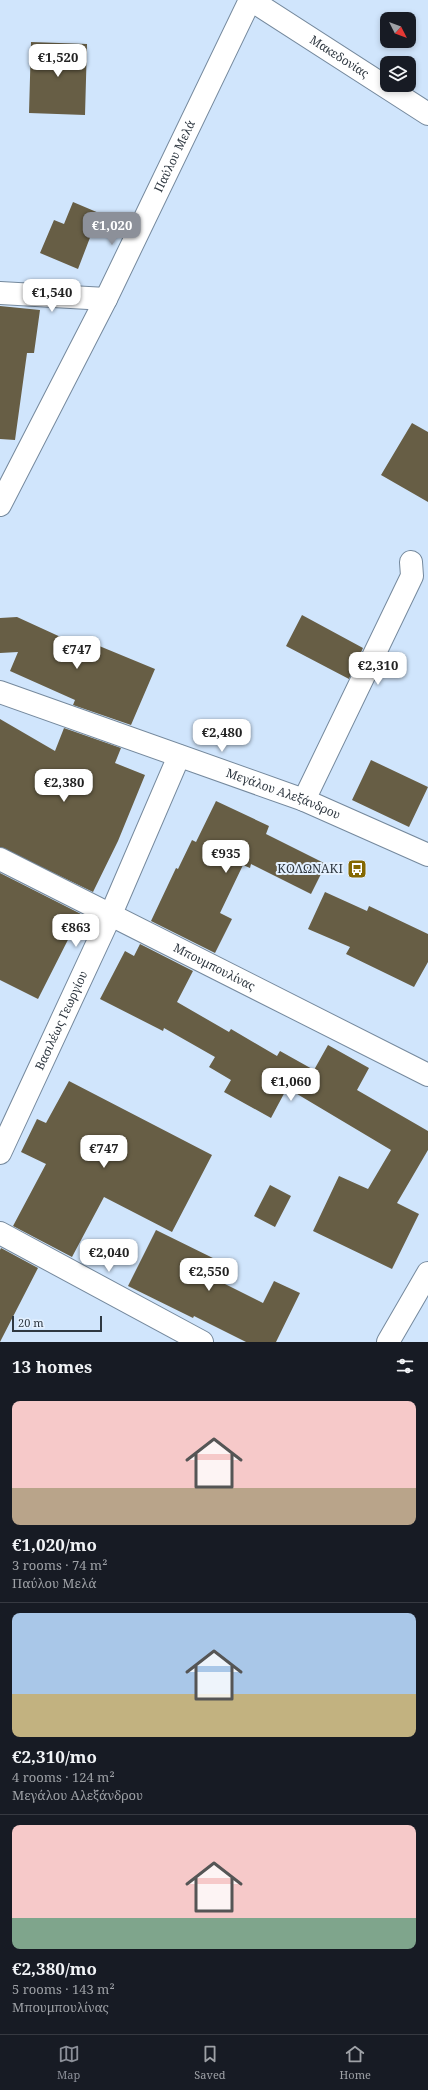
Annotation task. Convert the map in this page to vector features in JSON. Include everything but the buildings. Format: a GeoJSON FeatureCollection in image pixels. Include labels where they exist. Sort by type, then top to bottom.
{"type":"FeatureCollection","features":[{"type":"Feature","properties":{"kind":"street","name":"Μακεδονίας"},"geometry":{"type":"LineString","coordinates":[[251,0],[428,114]]}},
{"type":"Feature","properties":{"kind":"street","name":"Παύλου Μελά"},"geometry":{"type":"LineString","coordinates":[[0,505],[106,299],[251,0]]}},
{"type":"Feature","properties":{"kind":"street"},"geometry":{"type":"LineString","coordinates":[[0,293],[106,299]]}},
{"type":"Feature","properties":{"kind":"street"},"geometry":{"type":"LineString","coordinates":[[304,800],[412,576],[411,562]]}},
{"type":"Feature","properties":{"kind":"street","name":"Μεγάλου Αλεξάνδρου"},"geometry":{"type":"LineString","coordinates":[[0,692],[304,800],[428,855]]}},
{"type":"Feature","properties":{"kind":"street","name":"Βασιλέως Γεωργίου"},"geometry":{"type":"LineString","coordinates":[[0,1153],[111,914],[180,756]]}},
{"type":"Feature","properties":{"kind":"street","name":"Μπουμπουλίνας"},"geometry":{"type":"LineString","coordinates":[[0,859],[428,1075]]}},
{"type":"Feature","properties":{"kind":"street"},"geometry":{"type":"LineString","coordinates":[[0,1233],[202,1342]]}},
{"type":"Feature","properties":{"kind":"street"},"geometry":{"type":"LineString","coordinates":[[388,1342],[428,1273]]}},
{"type":"Feature","properties":{"kind":"place","name":"ΚΟΛΩΝΑΚΙ"},"geometry":{"type":"Point","coordinates":[357,869]}}]}
